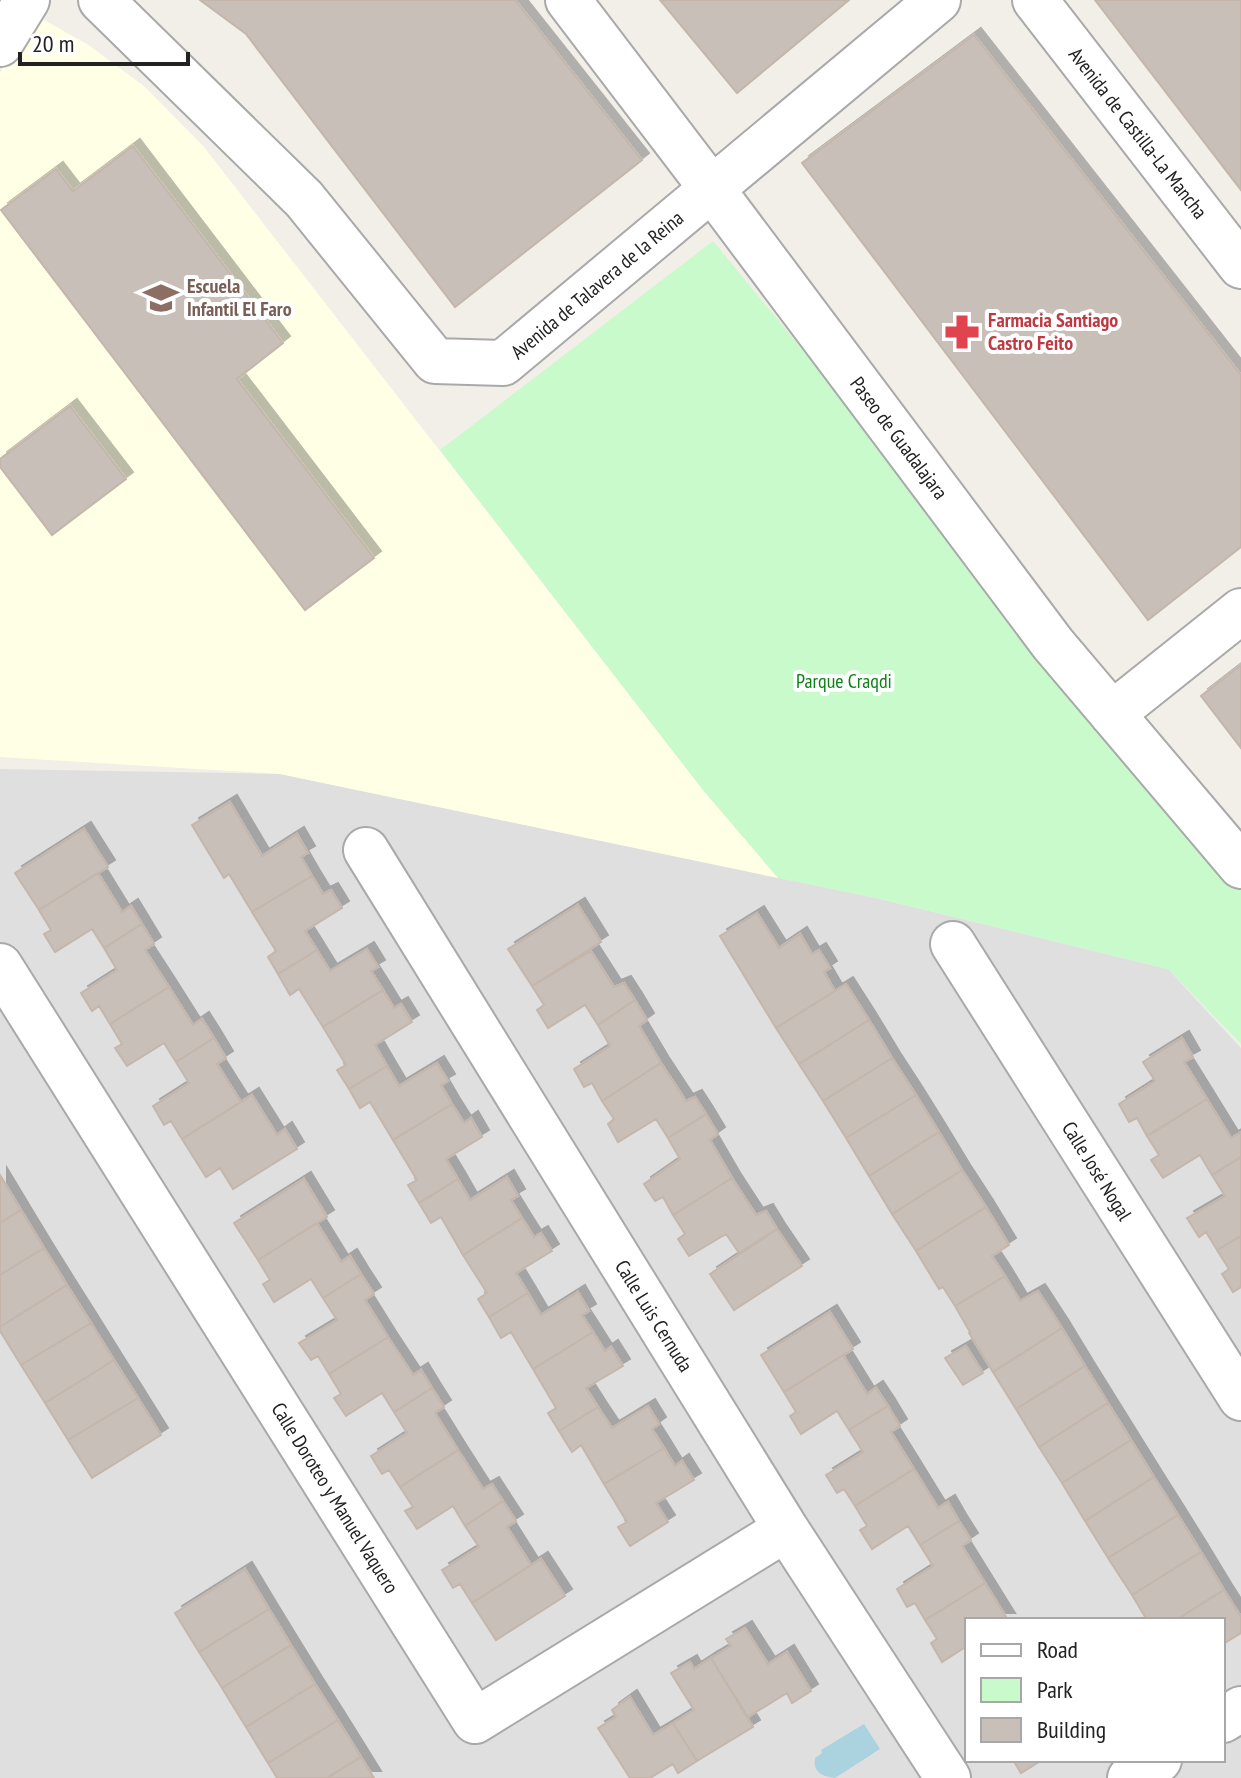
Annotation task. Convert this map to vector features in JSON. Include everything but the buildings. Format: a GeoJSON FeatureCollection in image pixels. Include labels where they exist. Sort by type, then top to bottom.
{"type":"FeatureCollection","features":[{"type":"Feature","properties":{"kind":"street"},"geometry":{"type":"LineString","coordinates":[[0,44],[27,0]]}},
{"type":"Feature","properties":{"kind":"street","name":"Avenida de Talavera de la Reina"},"geometry":{"type":"LineString","coordinates":[[101,0],[304,199],[435,361],[503,363],[938,0]]}},
{"type":"Feature","properties":{"kind":"street","name":"Paseo de Guadalajara"},"geometry":{"type":"LineString","coordinates":[[568,0],[1053,644],[1241,866]]}},
{"type":"Feature","properties":{"kind":"street","name":"Avenida de Castilla-La Mancha"},"geometry":{"type":"LineString","coordinates":[[1035,0],[1241,266]]}},
{"type":"Feature","properties":{"kind":"street"},"geometry":{"type":"LineString","coordinates":[[1112,714],[1241,611]]}},
{"type":"Feature","properties":{"kind":"street","name":"Calle Luis Cernuda"},"geometry":{"type":"LineString","coordinates":[[366,850],[786,1529],[948,1778]]}},
{"type":"Feature","properties":{"kind":"street","name":"Calle José Nogal"},"geometry":{"type":"LineString","coordinates":[[953,944],[1241,1398]]}},
{"type":"Feature","properties":{"kind":"street","name":"Calle Doroteo y Manuel Vaquero"},"geometry":{"type":"LineString","coordinates":[[0,966],[475,1721],[786,1529]]}},
{"type":"Feature","properties":{"kind":"street"},"geometry":{"type":"LineString","coordinates":[[1130,1778],[1156,1762]]}},
{"type":"Feature","properties":{"kind":"shaded area","name":"Escuela Infantil El Faro"},"geometry":{"type":"Polygon","coordinates":[[[35,15],[87,44],[144,86],[204,147],[703,790],[778,878],[280,774],[0,757],[0,73],[35,15]]]}},
{"type":"Feature","properties":{"kind":"shaded area"},"geometry":{"type":"Polygon","coordinates":[[[0,769],[280,774],[876,898],[1168,969],[1241,1048],[1241,1778],[0,1778],[0,769]]]}},
{"type":"Feature","properties":{"kind":"green space","name":"Parque Craqdi"},"geometry":{"type":"Polygon","coordinates":[[[713,241],[1241,883],[1241,1044],[1168,969],[876,898],[778,878],[703,790],[440,450],[713,241]]]}},
{"type":"Feature","properties":{"kind":"water"},"geometry":{"type":"Polygon","coordinates":[[[864,1724],[880,1749],[835,1778],[819,1773],[815,1758],[822,1753],[821,1750],[864,1724]]]}},
{"type":"Feature","properties":{"kind":"place","name":"Escuela Infantil El Faro"},"geometry":{"type":"Point","coordinates":[161,298]}},
{"type":"Feature","properties":{"kind":"place","name":"Farmacia Santiago Castro Feito"},"geometry":{"type":"Point","coordinates":[962,332]}}]}
